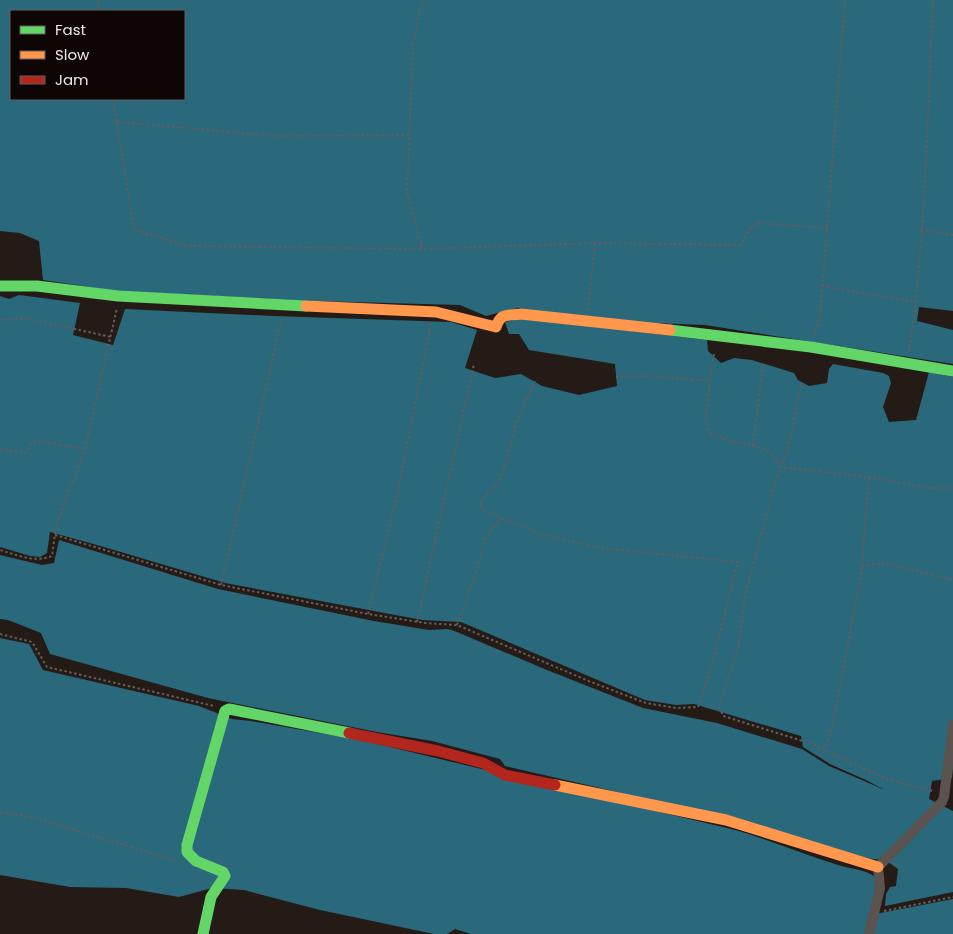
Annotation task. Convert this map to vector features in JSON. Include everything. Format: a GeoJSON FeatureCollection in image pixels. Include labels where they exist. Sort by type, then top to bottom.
{"type":"FeatureCollection","features":[{"type":"Feature","properties":{"kind":"street"},"geometry":{"type":"LineString","coordinates":[[0,286],[36,286],[118,296],[436,312],[496,326],[500,317],[516,314],[707,334],[907,362],[953,371]]}},
{"type":"Feature","properties":{"kind":"street"},"geometry":{"type":"LineString","coordinates":[[203,934],[211,897],[225,876],[223,872],[196,861],[187,852],[187,845],[223,715],[228,709],[438,751],[483,763],[505,775],[726,820],[881,864]]}},
{"type":"Feature","properties":{"kind":"street"},"geometry":{"type":"LineString","coordinates":[[869,934],[880,888],[881,864],[942,802],[946,791],[953,725]]}},
{"type":"Feature","properties":{"kind":"path"},"geometry":{"type":"LineString","coordinates":[[422,249],[407,192],[413,44],[420,8],[429,0]]}},
{"type":"Feature","properties":{"kind":"path"},"geometry":{"type":"LineString","coordinates":[[811,348],[820,317],[846,0]]}},
{"type":"Feature","properties":{"kind":"path"},"geometry":{"type":"LineString","coordinates":[[907,362],[915,302],[921,230],[933,0]]}},
{"type":"Feature","properties":{"kind":"path"},"geometry":{"type":"LineString","coordinates":[[113,100],[134,230],[188,246],[422,249],[595,243],[741,245],[748,232],[758,223],[827,228]]}},
{"type":"Feature","properties":{"kind":"path"},"geometry":{"type":"LineString","coordinates":[[117,122],[276,136],[409,135]]}},
{"type":"Feature","properties":{"kind":"path"},"geometry":{"type":"LineString","coordinates":[[921,230],[953,235]]}},
{"type":"Feature","properties":{"kind":"path"},"geometry":{"type":"LineString","coordinates":[[586,322],[595,243]]}},
{"type":"Feature","properties":{"kind":"path"},"geometry":{"type":"LineString","coordinates":[[822,286],[915,302]]}},
{"type":"Feature","properties":{"kind":"path"},"geometry":{"type":"LineString","coordinates":[[221,585],[284,305]]}},
{"type":"Feature","properties":{"kind":"path"},"geometry":{"type":"LineString","coordinates":[[0,550],[32,559],[42,560],[52,556],[56,526],[85,449],[118,308]]}},
{"type":"Feature","properties":{"kind":"path"},"geometry":{"type":"LineString","coordinates":[[0,320],[25,318],[111,337]]}},
{"type":"Feature","properties":{"kind":"path"},"geometry":{"type":"LineString","coordinates":[[368,614],[397,496],[432,323]]}},
{"type":"Feature","properties":{"kind":"path"},"geometry":{"type":"LineString","coordinates":[[714,354],[705,421],[711,433],[727,440],[766,450],[781,467],[869,477],[927,488],[953,488]]}},
{"type":"Feature","properties":{"kind":"path"},"geometry":{"type":"LineString","coordinates":[[417,622],[474,364]]}},
{"type":"Feature","properties":{"kind":"path"},"geometry":{"type":"LineString","coordinates":[[753,446],[764,364]]}},
{"type":"Feature","properties":{"kind":"path"},"geometry":{"type":"LineString","coordinates":[[616,377],[650,376],[710,381]]}},
{"type":"Feature","properties":{"kind":"path"},"geometry":{"type":"LineString","coordinates":[[55,535],[221,585],[368,614],[417,622],[457,625],[591,682],[646,703],[676,708],[698,707],[709,678],[726,603],[738,562],[601,548],[540,534],[483,510],[480,503],[502,476],[517,420],[535,381]]}},
{"type":"Feature","properties":{"kind":"path"},"geometry":{"type":"LineString","coordinates":[[801,383],[789,446],[776,480],[746,591],[738,647],[719,706],[723,716],[809,743],[889,780],[933,791]]}},
{"type":"Feature","properties":{"kind":"path"},"geometry":{"type":"LineString","coordinates":[[0,449],[26,453],[32,443],[38,441],[85,449]]}},
{"type":"Feature","properties":{"kind":"path"},"geometry":{"type":"LineString","coordinates":[[823,750],[831,733],[862,566],[869,477]]}},
{"type":"Feature","properties":{"kind":"path"},"geometry":{"type":"LineString","coordinates":[[457,625],[478,566],[485,538],[501,518]]}},
{"type":"Feature","properties":{"kind":"path"},"geometry":{"type":"LineString","coordinates":[[862,566],[884,562],[953,580]]}},
{"type":"Feature","properties":{"kind":"path"},"geometry":{"type":"LineString","coordinates":[[0,634],[32,642],[46,667],[228,709]]}},
{"type":"Feature","properties":{"kind":"path"},"geometry":{"type":"LineString","coordinates":[[0,812],[32,817],[185,864]]}},
{"type":"Feature","properties":{"kind":"path"},"geometry":{"type":"LineString","coordinates":[[874,913],[953,897]]}},
{"type":"Feature","properties":{"kind":"water"},"geometry":{"type":"Polygon","coordinates":[[[0,0],[953,0],[953,311],[919,307],[917,321],[953,330],[953,364],[705,325],[602,321],[518,308],[486,316],[460,305],[314,301],[116,291],[43,280],[39,241],[20,233],[0,231],[0,0]]]}},
{"type":"Feature","properties":{"kind":"water"},"geometry":{"type":"Polygon","coordinates":[[[19,295],[80,303],[73,335],[113,345],[125,309],[451,322],[477,330],[465,368],[495,378],[521,374],[542,386],[579,395],[617,386],[615,364],[529,350],[519,334],[509,334],[505,322],[523,318],[707,340],[708,351],[721,363],[734,358],[752,360],[794,373],[798,380],[809,386],[827,383],[829,369],[833,364],[883,373],[889,376],[891,383],[883,407],[889,422],[916,420],[929,372],[953,377],[953,767],[952,778],[932,781],[929,799],[953,811],[953,892],[885,906],[886,894],[890,887],[896,886],[898,869],[885,860],[872,859],[609,790],[505,766],[500,759],[432,741],[377,732],[208,698],[50,654],[41,633],[8,620],[0,619],[0,555],[42,565],[54,563],[59,540],[218,589],[374,621],[429,630],[448,629],[643,708],[717,723],[802,749],[829,766],[885,790],[830,764],[803,747],[801,736],[694,704],[676,705],[645,700],[461,622],[422,620],[225,583],[50,532],[47,553],[40,557],[0,547],[0,296],[9,299],[19,295]]]}},
{"type":"Feature","properties":{"kind":"water"},"geometry":{"type":"Polygon","coordinates":[[[0,638],[29,644],[43,670],[199,706],[232,719],[365,741],[745,833],[825,861],[871,874],[875,877],[875,889],[870,915],[953,899],[953,934],[471,934],[455,929],[447,934],[434,934],[320,910],[244,890],[212,888],[179,897],[126,888],[70,887],[0,875],[0,638]]]}},
{"type":"Feature","properties":{"kind":"traffic: fast"},"geometry":{"type":"LineString","coordinates":[[0,286],[37,286],[118,296],[306,306]]}},
{"type":"Feature","properties":{"kind":"traffic: fast"},"geometry":{"type":"LineString","coordinates":[[670,330],[811,347],[953,371]]}},
{"type":"Feature","properties":{"kind":"traffic: fast"},"geometry":{"type":"LineString","coordinates":[[203,934],[211,897],[225,876],[223,872],[196,861],[187,852],[187,845],[225,711],[229,709],[349,733]]}},
{"type":"Feature","properties":{"kind":"traffic: slow"},"geometry":{"type":"LineString","coordinates":[[306,306],[436,312],[496,327],[502,317],[521,314],[670,330]]}},
{"type":"Feature","properties":{"kind":"traffic: slow"},"geometry":{"type":"LineString","coordinates":[[555,785],[726,820],[878,867]]}},
{"type":"Feature","properties":{"kind":"traffic: jam"},"geometry":{"type":"LineString","coordinates":[[349,733],[438,751],[483,763],[505,775],[555,785]]}}]}
